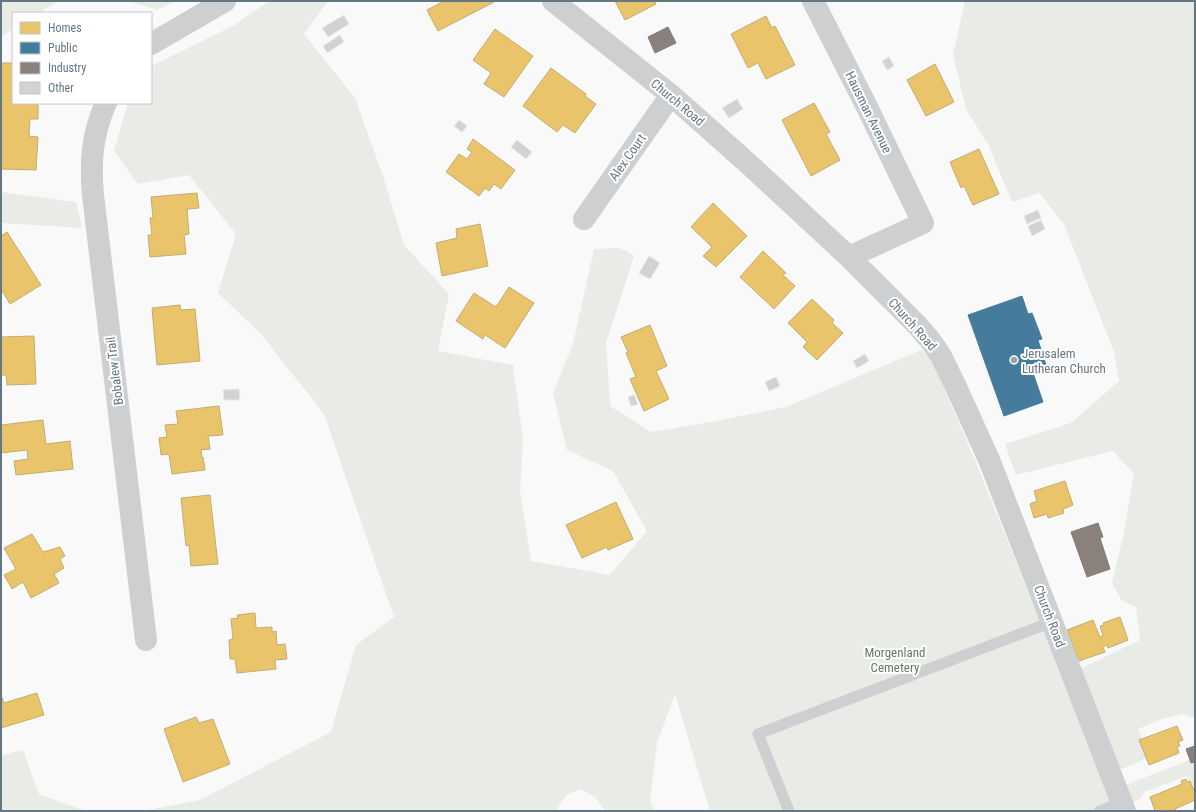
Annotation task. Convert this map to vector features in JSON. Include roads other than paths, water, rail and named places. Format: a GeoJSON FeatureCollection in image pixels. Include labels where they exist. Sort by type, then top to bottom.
{"type":"FeatureCollection","features":[{"type":"Feature","properties":{"kind":"street"},"geometry":{"type":"LineString","coordinates":[[152,43],[225,1]]}},
{"type":"Feature","properties":{"kind":"street","name":"Church Road"},"geometry":{"type":"LineString","coordinates":[[553,1],[671,95],[752,167],[849,257],[930,340],[941,356],[990,462],[1123,806]]}},
{"type":"Feature","properties":{"kind":"street","name":"Hausman Avenue"},"geometry":{"type":"LineString","coordinates":[[813,1],[867,107],[923,223],[849,257]]}},
{"type":"Feature","properties":{"kind":"street","name":"Alex Court"},"geometry":{"type":"LineString","coordinates":[[584,219],[671,95]]}},
{"type":"Feature","properties":{"kind":"street","name":"Bobalew Trail"},"geometry":{"type":"LineString","coordinates":[[106,104],[100,116],[93,144],[91,173],[92,188],[146,640]]}},
{"type":"Feature","properties":{"kind":"lane"},"geometry":{"type":"LineString","coordinates":[[788,811],[758,734],[1052,622]]}},
{"type":"Feature","properties":{"kind":"lane"},"geometry":{"type":"LineString","coordinates":[[1099,811],[1123,806]]}},
{"type":"Feature","properties":{"kind":"place","name":"Jerusalem Lutheran Church"},"geometry":{"type":"Point","coordinates":[1014,360]}},
{"type":"Feature","properties":{"kind":"park label","name":"Morgenland Cemetery"},"geometry":{"type":"Point","coordinates":[895,660]}}]}
